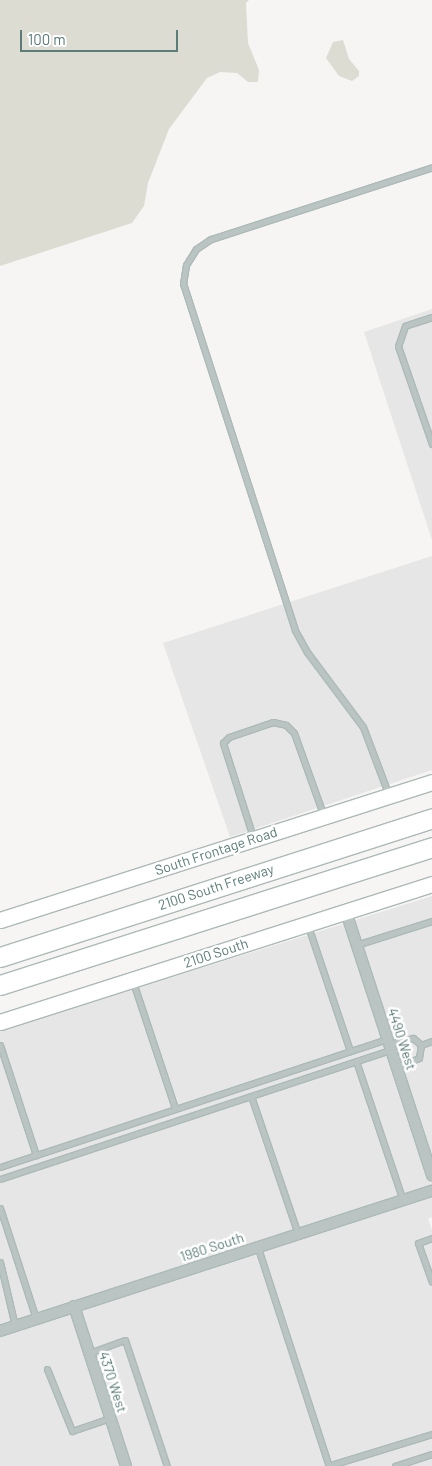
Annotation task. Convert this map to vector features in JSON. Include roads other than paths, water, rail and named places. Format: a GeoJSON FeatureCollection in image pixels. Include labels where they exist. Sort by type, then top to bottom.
{"type":"FeatureCollection","features":[{"type":"Feature","properties":{"kind":"highway","name":"2100 South Freeway"},"geometry":{"type":"LineString","coordinates":[[0,957],[432,818]]}},
{"type":"Feature","properties":{"kind":"highway","name":"2100 South Freeway"},"geometry":{"type":"LineString","coordinates":[[0,985],[432,847]]}},
{"type":"Feature","properties":{"kind":"street","name":"South Frontage Road"},"geometry":{"type":"LineString","coordinates":[[0,920],[432,782]]}},
{"type":"Feature","properties":{"kind":"street","name":"2100 South"},"geometry":{"type":"LineString","coordinates":[[0,1022],[432,884]]}},
{"type":"Feature","properties":{"kind":"street","name":"4490 West"},"geometry":{"type":"LineString","coordinates":[[346,912],[397,1068],[428,1153],[432,1175]]}},
{"type":"Feature","properties":{"kind":"street","name":"1980 South"},"geometry":{"type":"LineString","coordinates":[[0,1331],[432,1191]]}},
{"type":"Feature","properties":{"kind":"street","name":"4370 West"},"geometry":{"type":"LineString","coordinates":[[74,1306],[126,1466]]}},
{"type":"Feature","properties":{"kind":"lane"},"geometry":{"type":"LineString","coordinates":[[389,796],[363,727],[307,652],[296,630],[183,284],[186,265],[196,249],[211,239],[432,167]]}},
{"type":"Feature","properties":{"kind":"lane"},"geometry":{"type":"LineString","coordinates":[[432,317],[405,326],[398,346],[432,444]]}},
{"type":"Feature","properties":{"kind":"lane"},"geometry":{"type":"LineString","coordinates":[[254,839],[223,743],[229,737],[273,722],[286,725],[294,733],[324,817]]}},
{"type":"Feature","properties":{"kind":"lane"},"geometry":{"type":"LineString","coordinates":[[356,945],[432,920]]}},
{"type":"Feature","properties":{"kind":"lane"},"geometry":{"type":"LineString","coordinates":[[307,924],[350,1051]]}},
{"type":"Feature","properties":{"kind":"lane"},"geometry":{"type":"LineString","coordinates":[[132,979],[175,1108]]}},
{"type":"Feature","properties":{"kind":"lane"},"geometry":{"type":"LineString","coordinates":[[0,1166],[350,1051],[389,1044],[407,1038],[417,1040],[421,1045],[419,1058],[397,1068]]}},
{"type":"Feature","properties":{"kind":"lane"},"geometry":{"type":"LineString","coordinates":[[421,1045],[432,1042]]}},
{"type":"Feature","properties":{"kind":"lane"},"geometry":{"type":"LineString","coordinates":[[0,1180],[356,1061],[389,1044]]}},
{"type":"Feature","properties":{"kind":"lane"},"geometry":{"type":"LineString","coordinates":[[0,1045],[36,1155]]}},
{"type":"Feature","properties":{"kind":"lane"},"geometry":{"type":"LineString","coordinates":[[356,1061],[403,1201]]}},
{"type":"Feature","properties":{"kind":"lane"},"geometry":{"type":"LineString","coordinates":[[251,1096],[298,1234]]}},
{"type":"Feature","properties":{"kind":"lane"},"geometry":{"type":"LineString","coordinates":[[0,1208],[36,1319]]}},
{"type":"Feature","properties":{"kind":"lane"},"geometry":{"type":"LineString","coordinates":[[432,1238],[418,1243],[432,1282]]}},
{"type":"Feature","properties":{"kind":"lane"},"geometry":{"type":"LineString","coordinates":[[258,1247],[330,1466],[432,1434]]}},
{"type":"Feature","properties":{"kind":"lane"},"geometry":{"type":"LineString","coordinates":[[0,1262],[8,1286],[3,1296],[15,1326]]}},
{"type":"Feature","properties":{"kind":"lane"},"geometry":{"type":"LineString","coordinates":[[89,1353],[125,1340],[167,1466]]}},
{"type":"Feature","properties":{"kind":"lane"},"geometry":{"type":"LineString","coordinates":[[46,1369],[72,1431],[110,1418]]}},
{"type":"Feature","properties":{"kind":"lane"},"geometry":{"type":"LineString","coordinates":[[395,1466],[432,1454]]}}]}
